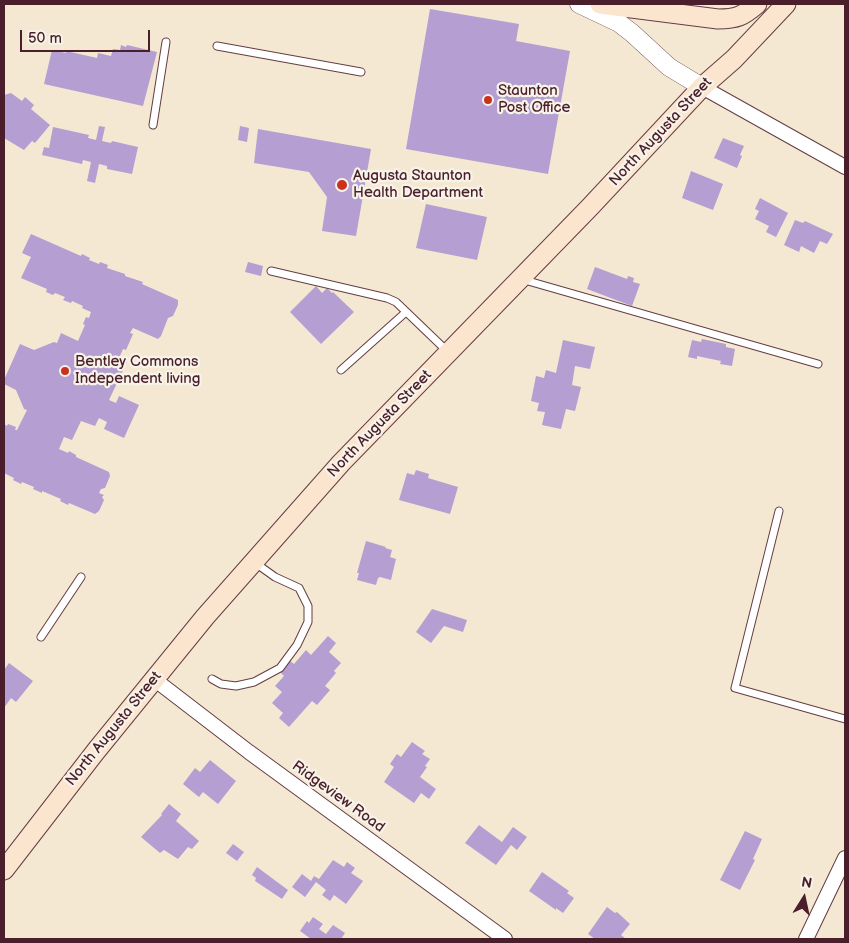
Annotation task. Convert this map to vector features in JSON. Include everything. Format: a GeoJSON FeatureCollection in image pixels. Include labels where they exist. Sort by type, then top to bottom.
{"type":"FeatureCollection","features":[{"type":"Feature","properties":{"kind":"main road"},"geometry":{"type":"LineString","coordinates":[[600,4],[718,19],[732,19],[745,14],[757,4]]}},
{"type":"Feature","properties":{"kind":"main road","name":"North Augusta Street"},"geometry":{"type":"LineString","coordinates":[[4,870],[96,750],[205,617],[341,463],[521,279],[702,87],[734,60],[786,4]]}},
{"type":"Feature","properties":{"kind":"street"},"geometry":{"type":"LineString","coordinates":[[579,4],[619,23],[669,67],[845,168]]}},
{"type":"Feature","properties":{"kind":"street","name":"Ridgeview Road"},"geometry":{"type":"LineString","coordinates":[[154,679],[249,752],[505,939]]}},
{"type":"Feature","properties":{"kind":"street"},"geometry":{"type":"LineString","coordinates":[[806,939],[845,858]]}},
{"type":"Feature","properties":{"kind":"lane"},"geometry":{"type":"LineString","coordinates":[[152,125],[166,42]]}},
{"type":"Feature","properties":{"kind":"lane"},"geometry":{"type":"LineString","coordinates":[[217,46],[361,72]]}},
{"type":"Feature","properties":{"kind":"lane"},"geometry":{"type":"LineString","coordinates":[[271,271],[387,298],[396,302],[449,353]]}},
{"type":"Feature","properties":{"kind":"lane"},"geometry":{"type":"LineString","coordinates":[[521,279],[818,364]]}},
{"type":"Feature","properties":{"kind":"lane"},"geometry":{"type":"LineString","coordinates":[[341,370],[406,312]]}},
{"type":"Feature","properties":{"kind":"lane"},"geometry":{"type":"LineString","coordinates":[[780,511],[735,688],[845,719]]}},
{"type":"Feature","properties":{"kind":"lane"},"geometry":{"type":"LineString","coordinates":[[212,679],[221,684],[236,686],[254,682],[280,668],[297,645],[308,622],[308,606],[299,588],[275,577],[254,562]]}},
{"type":"Feature","properties":{"kind":"lane"},"geometry":{"type":"LineString","coordinates":[[41,637],[81,577]]}},
{"type":"Feature","properties":{"kind":"building","name":"Staunton Post Office"},"geometry":{"type":"Polygon","coordinates":[[[430,9],[519,24],[516,41],[570,51],[548,174],[406,149],[430,9]]]}},
{"type":"Feature","properties":{"kind":"building"},"geometry":{"type":"Polygon","coordinates":[[[121,45],[157,52],[143,106],[44,84],[52,50],[97,58],[98,53],[111,56],[113,49],[120,50],[121,45]]]}},
{"type":"Feature","properties":{"kind":"building"},"geometry":{"type":"Polygon","coordinates":[[[11,93],[22,101],[25,97],[34,105],[31,109],[50,125],[35,143],[32,141],[24,150],[4,138],[4,95],[11,93]]]}},
{"type":"Feature","properties":{"kind":"building"},"geometry":{"type":"Polygon","coordinates":[[[99,126],[105,127],[102,141],[111,143],[112,141],[138,147],[132,174],[107,169],[107,166],[99,164],[95,183],[87,181],[91,162],[83,160],[82,164],[42,155],[44,147],[49,148],[53,127],[89,135],[88,138],[96,140],[99,126]]]}},
{"type":"Feature","properties":{"kind":"building"},"geometry":{"type":"Polygon","coordinates":[[[240,126],[249,128],[247,142],[238,140],[240,126]]]}},
{"type":"Feature","properties":{"kind":"building","name":"Augusta Staunton Health Department"},"geometry":{"type":"Polygon","coordinates":[[[258,129],[371,149],[356,236],[322,231],[327,197],[309,172],[254,163],[258,129]]]}},
{"type":"Feature","properties":{"kind":"building"},"geometry":{"type":"Polygon","coordinates":[[[723,138],[744,146],[737,168],[714,158],[723,138]]]}},
{"type":"Feature","properties":{"kind":"building"},"geometry":{"type":"Polygon","coordinates":[[[691,171],[723,184],[713,210],[682,198],[691,171]]]}},
{"type":"Feature","properties":{"kind":"building"},"geometry":{"type":"Polygon","coordinates":[[[760,198],[788,213],[776,237],[766,232],[769,226],[755,219],[759,211],[755,209],[760,198]]]}},
{"type":"Feature","properties":{"kind":"building"},"geometry":{"type":"Polygon","coordinates":[[[426,204],[487,217],[477,260],[416,248],[426,204]]]}},
{"type":"Feature","properties":{"kind":"building"},"geometry":{"type":"Polygon","coordinates":[[[795,220],[803,223],[805,221],[833,234],[827,244],[820,241],[814,253],[801,246],[799,252],[784,245],[795,220]]]}},
{"type":"Feature","properties":{"kind":"building","name":"Bentley Commons Independent living"},"geometry":{"type":"Polygon","coordinates":[[[31,234],[81,256],[82,254],[90,258],[89,260],[108,265],[107,268],[143,282],[142,284],[178,300],[173,316],[168,318],[158,339],[133,328],[130,333],[133,334],[126,350],[123,349],[119,358],[127,362],[109,400],[116,403],[119,396],[139,405],[124,438],[104,429],[107,422],[99,418],[95,426],[81,421],[72,440],[64,437],[59,449],[68,453],[69,451],[76,455],[76,457],[109,472],[110,476],[105,488],[101,489],[99,493],[104,495],[102,497],[104,500],[99,511],[95,514],[69,503],[68,505],[60,501],[61,499],[42,491],[42,493],[22,482],[21,484],[4,473],[4,424],[16,427],[15,430],[17,430],[27,410],[24,409],[16,390],[4,384],[20,344],[34,350],[54,342],[57,343],[61,333],[78,341],[85,325],[83,324],[86,317],[89,318],[91,312],[72,301],[71,303],[63,300],[65,297],[46,292],[47,289],[21,278],[31,257],[22,253],[31,234]]]}},
{"type":"Feature","properties":{"kind":"building"},"geometry":{"type":"Polygon","coordinates":[[[248,262],[263,266],[261,276],[245,272],[248,262]]]}},
{"type":"Feature","properties":{"kind":"building"},"geometry":{"type":"Polygon","coordinates":[[[595,267],[627,279],[628,276],[634,278],[633,282],[640,284],[632,306],[587,289],[595,267]]]}},
{"type":"Feature","properties":{"kind":"building"},"geometry":{"type":"Polygon","coordinates":[[[316,286],[322,293],[327,288],[333,292],[354,312],[321,344],[290,312],[316,286]]]}},
{"type":"Feature","properties":{"kind":"building"},"geometry":{"type":"Polygon","coordinates":[[[702,339],[726,344],[726,347],[735,349],[732,366],[720,364],[721,361],[697,356],[697,359],[688,357],[692,340],[701,342],[702,339]]]}},
{"type":"Feature","properties":{"kind":"building"},"geometry":{"type":"Polygon","coordinates":[[[563,340],[595,347],[590,369],[575,366],[572,385],[581,387],[575,411],[566,409],[561,429],[542,425],[545,412],[537,411],[539,403],[531,401],[536,376],[544,378],[546,370],[556,373],[563,340]]]}},
{"type":"Feature","properties":{"kind":"building"},"geometry":{"type":"Polygon","coordinates":[[[416,470],[429,474],[428,478],[458,487],[450,514],[399,500],[407,473],[414,475],[416,470]]]}},
{"type":"Feature","properties":{"kind":"building"},"geometry":{"type":"Polygon","coordinates":[[[366,541],[392,550],[390,557],[396,559],[391,580],[380,577],[376,585],[357,580],[359,573],[357,573],[366,541]]]}},
{"type":"Feature","properties":{"kind":"building"},"geometry":{"type":"Polygon","coordinates":[[[432,609],[467,620],[463,632],[444,626],[431,643],[416,632],[432,609]]]}},
{"type":"Feature","properties":{"kind":"building"},"geometry":{"type":"Polygon","coordinates":[[[328,636],[336,643],[329,652],[341,663],[334,671],[336,673],[325,686],[330,690],[317,705],[312,701],[289,727],[279,718],[283,713],[272,703],[282,692],[275,686],[284,676],[280,672],[290,661],[294,664],[306,650],[311,655],[328,636]]]}},
{"type":"Feature","properties":{"kind":"building"},"geometry":{"type":"Polygon","coordinates":[[[9,663],[33,681],[16,702],[11,698],[4,708],[4,670],[9,663]]]}},
{"type":"Feature","properties":{"kind":"building"},"geometry":{"type":"Polygon","coordinates":[[[412,742],[425,751],[422,754],[430,759],[420,777],[436,789],[429,799],[421,793],[414,803],[384,782],[394,767],[390,764],[397,754],[401,757],[412,742]]]}},
{"type":"Feature","properties":{"kind":"building"},"geometry":{"type":"Polygon","coordinates":[[[210,760],[236,781],[218,804],[203,792],[199,797],[183,784],[195,768],[200,772],[210,760]]]}},
{"type":"Feature","properties":{"kind":"building"},"geometry":{"type":"Polygon","coordinates":[[[169,804],[181,814],[176,821],[199,841],[192,849],[188,847],[178,859],[164,850],[160,853],[141,837],[162,815],[169,804]]]}},
{"type":"Feature","properties":{"kind":"building"},"geometry":{"type":"Polygon","coordinates":[[[479,825],[502,842],[513,827],[527,837],[517,850],[511,845],[496,865],[465,843],[479,825]]]}},
{"type":"Feature","properties":{"kind":"building"},"geometry":{"type":"Polygon","coordinates":[[[745,831],[762,839],[753,859],[755,860],[740,890],[720,880],[745,831]]]}},
{"type":"Feature","properties":{"kind":"building"},"geometry":{"type":"Polygon","coordinates":[[[233,844],[244,852],[237,861],[226,853],[233,844]]]}},
{"type":"Feature","properties":{"kind":"building"},"geometry":{"type":"Polygon","coordinates":[[[333,860],[344,867],[347,862],[355,868],[351,873],[363,881],[346,904],[334,895],[330,901],[322,895],[326,890],[316,882],[305,897],[292,887],[302,874],[311,881],[314,876],[319,879],[333,860]]]}},
{"type":"Feature","properties":{"kind":"building"},"geometry":{"type":"Polygon","coordinates":[[[257,867],[288,890],[282,899],[255,881],[256,878],[252,875],[257,867]]]}},
{"type":"Feature","properties":{"kind":"building"},"geometry":{"type":"Polygon","coordinates":[[[542,872],[569,891],[567,893],[574,898],[563,913],[529,891],[542,872]]]}},
{"type":"Feature","properties":{"kind":"building"},"geometry":{"type":"Polygon","coordinates":[[[607,907],[615,913],[617,912],[630,924],[621,935],[626,939],[595,939],[588,934],[607,907]]]}},
{"type":"Feature","properties":{"kind":"building"},"geometry":{"type":"Polygon","coordinates":[[[313,917],[323,924],[319,929],[326,934],[333,925],[345,933],[341,939],[311,939],[300,931],[307,921],[309,923],[313,917]]]}},
{"type":"Feature","properties":{"kind":"place","name":"Staunton Post Office"},"geometry":{"type":"Point","coordinates":[488,100]}},
{"type":"Feature","properties":{"kind":"place","name":"Augusta Staunton Health Department"},"geometry":{"type":"Point","coordinates":[342,185]}},
{"type":"Feature","properties":{"kind":"place","name":"Bentley Commons Independent living"},"geometry":{"type":"Point","coordinates":[65,371]}}]}
